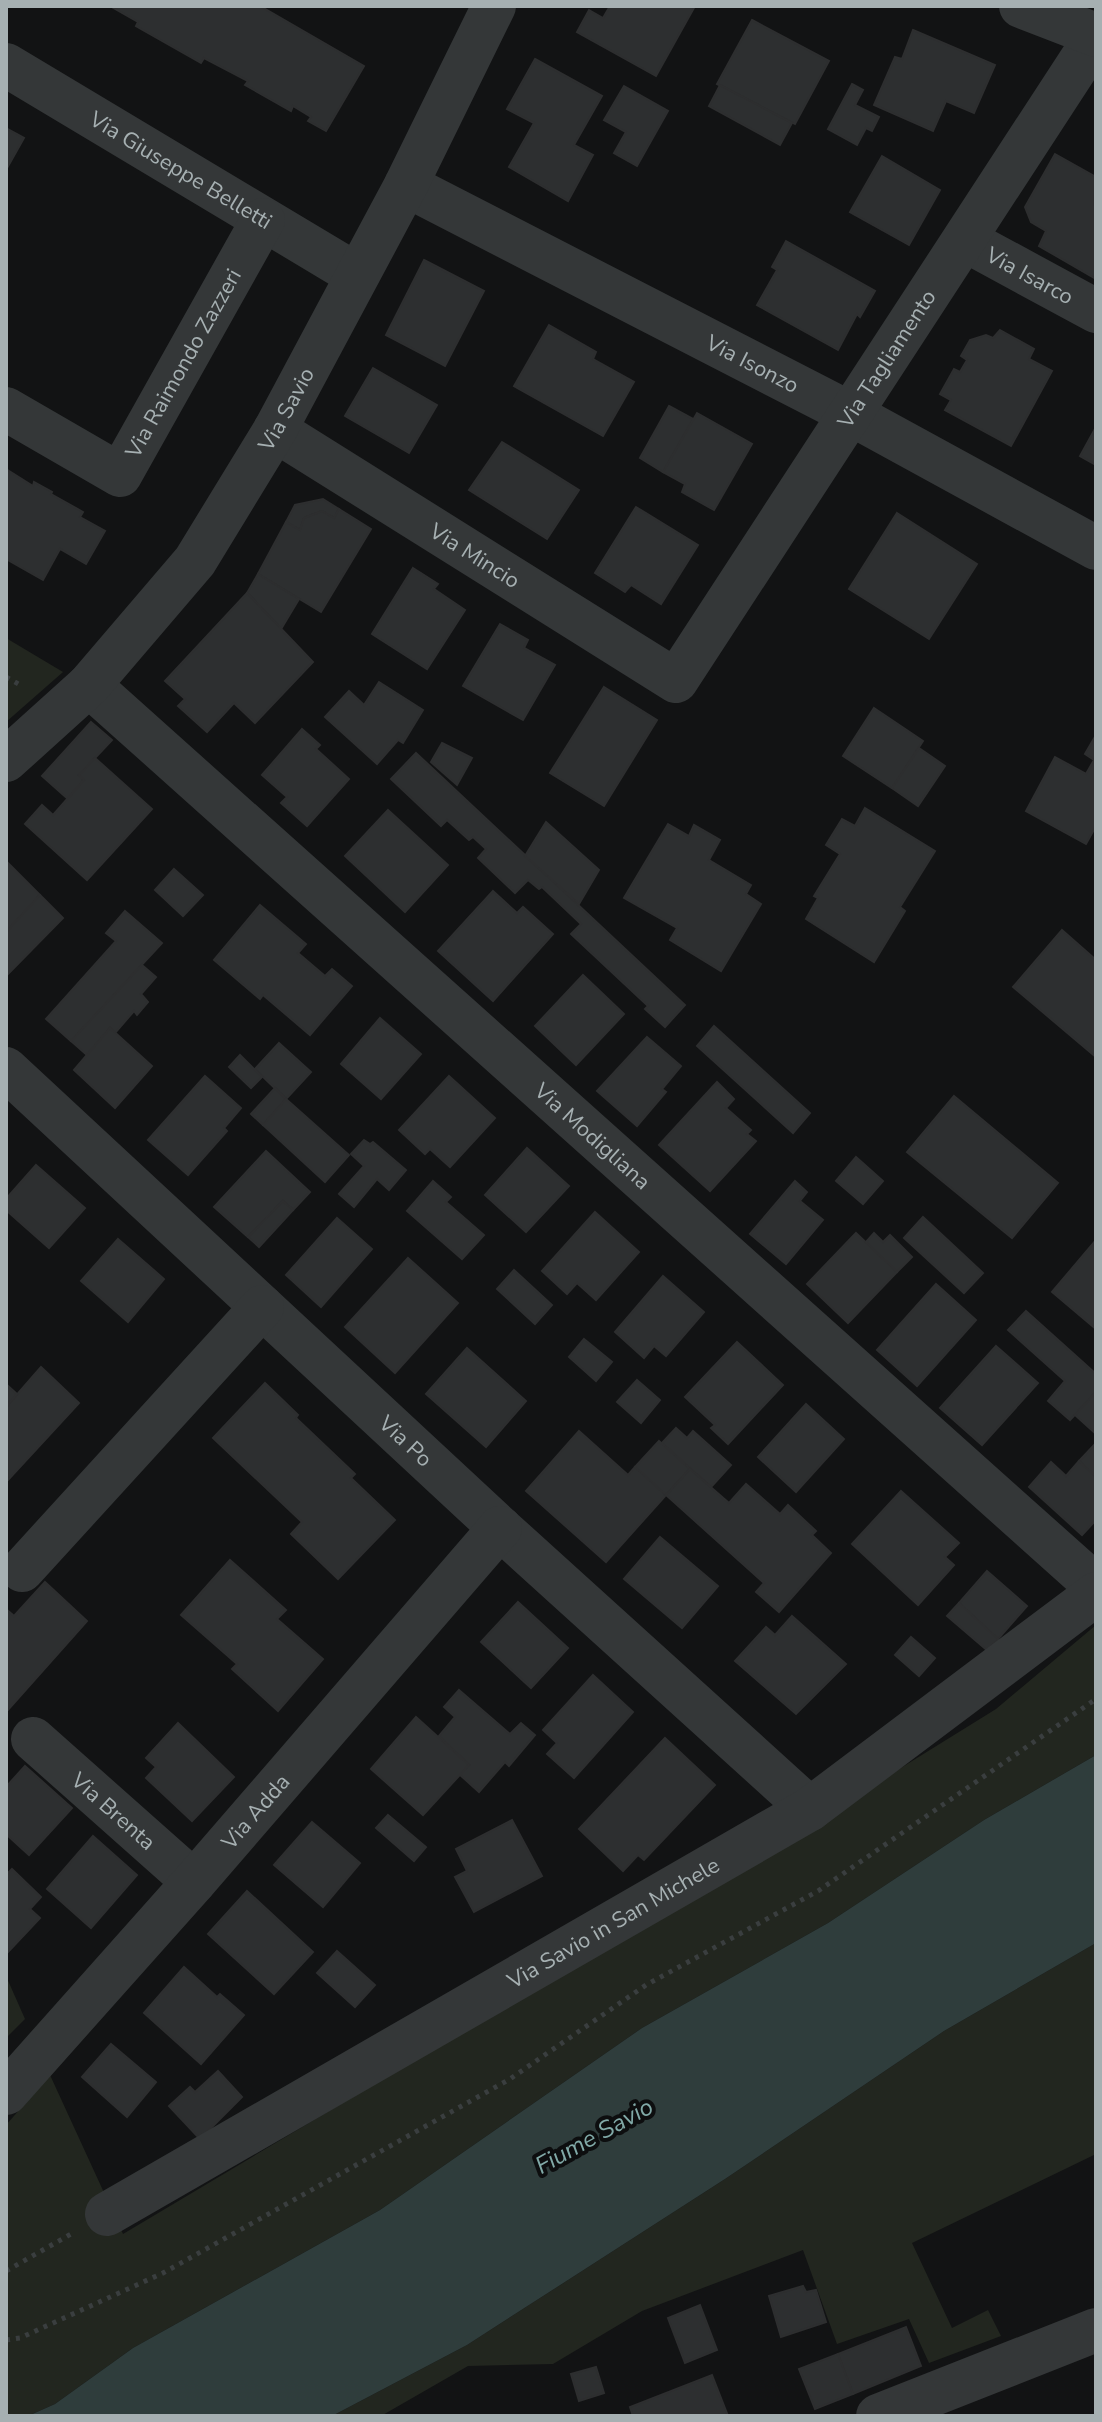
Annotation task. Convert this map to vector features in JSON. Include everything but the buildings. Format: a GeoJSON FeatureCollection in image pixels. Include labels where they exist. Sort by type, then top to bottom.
{"type":"FeatureCollection","features":[{"type":"Feature","properties":{"kind":"street","name":"Via Savio"},"geometry":{"type":"LineString","coordinates":[[6,760],[89,685],[195,561],[275,430],[406,185],[494,6]]}},
{"type":"Feature","properties":{"kind":"street"},"geometry":{"type":"LineString","coordinates":[[1021,6],[1096,36]]}},
{"type":"Feature","properties":{"kind":"street","name":"Via Tagliamento"},"geometry":{"type":"LineString","coordinates":[[676,681],[1096,36]]}},
{"type":"Feature","properties":{"kind":"street","name":"Via Giuseppe Belletti"},"geometry":{"type":"LineString","coordinates":[[6,65],[357,275]]}},
{"type":"Feature","properties":{"kind":"street","name":"Via Isonzo"},"geometry":{"type":"LineString","coordinates":[[406,185],[851,414],[1096,548]]}},
{"type":"Feature","properties":{"kind":"street","name":"Via Raimondo Zazzeri"},"geometry":{"type":"LineString","coordinates":[[6,409],[120,475],[263,220]]}},
{"type":"Feature","properties":{"kind":"street","name":"Via Isarco"},"geometry":{"type":"LineString","coordinates":[[965,240],[1096,311]]}},
{"type":"Feature","properties":{"kind":"street","name":"Via Mincio"},"geometry":{"type":"LineString","coordinates":[[275,430],[676,681]]}},
{"type":"Feature","properties":{"kind":"street","name":"Via Modigliana"},"geometry":{"type":"LineString","coordinates":[[89,685],[1096,1586]]}},
{"type":"Feature","properties":{"kind":"street","name":"Via Po"},"geometry":{"type":"LineString","coordinates":[[9,1078],[810,1809]]}},
{"type":"Feature","properties":{"kind":"street"},"geometry":{"type":"LineString","coordinates":[[22,1570],[262,1307]]}},
{"type":"Feature","properties":{"kind":"street","name":"Via Adda"},"geometry":{"type":"LineString","coordinates":[[6,2093],[194,1882],[500,1528]]}},
{"type":"Feature","properties":{"kind":"street","name":"Via Savio in San Michele"},"geometry":{"type":"LineString","coordinates":[[107,2214],[810,1809],[1096,1594]]}},
{"type":"Feature","properties":{"kind":"street","name":"Via Brenta"},"geometry":{"type":"LineString","coordinates":[[33,1739],[194,1882]]}},
{"type":"Feature","properties":{"kind":"street"},"geometry":{"type":"LineString","coordinates":[[878,2416],[1096,2330]]}},
{"type":"Feature","properties":{"kind":"path"},"geometry":{"type":"LineString","coordinates":[[6,2340],[20,2338],[163,2273],[510,2079],[646,1985],[818,1891],[1096,1699]]}},
{"type":"Feature","properties":{"kind":"path"},"geometry":{"type":"LineString","coordinates":[[6,2271],[107,2214]]}},
{"type":"Feature","properties":{"kind":"shaded area"},"geometry":{"type":"Polygon","coordinates":[[[6,638],[63,672],[6,722],[6,638]]]}},
{"type":"Feature","properties":{"kind":"shaded area"},"geometry":{"type":"Polygon","coordinates":[[[1096,1625],[1096,1755],[984,1820],[828,1923],[642,2028],[380,2210],[133,2348],[55,2404],[28,2416],[6,2416],[6,2125],[50,2075],[123,2234],[817,1820],[996,1709],[1096,1625]]]}},
{"type":"Feature","properties":{"kind":"shaded area"},"geometry":{"type":"Polygon","coordinates":[[[1096,1943],[1096,2154],[912,2243],[952,2328],[988,2310],[1001,2336],[929,2363],[909,2319],[837,2344],[803,2250],[642,2311],[553,2364],[468,2366],[381,2416],[332,2416],[467,2345],[725,2179],[944,2031],[1096,1943]]]}},
{"type":"Feature","properties":{"kind":"shaded area"},"geometry":{"type":"Polygon","coordinates":[[[6,1976],[25,2019],[6,2038],[6,1976]]]}},
{"type":"Feature","properties":{"kind":"water","name":"Fiume Savio"},"geometry":{"type":"Polygon","coordinates":[[[1096,1755],[1096,1943],[944,2031],[725,2179],[467,2345],[332,2416],[28,2416],[55,2404],[133,2348],[380,2210],[642,2028],[828,1923],[984,1820],[1096,1755]]]}}]}
